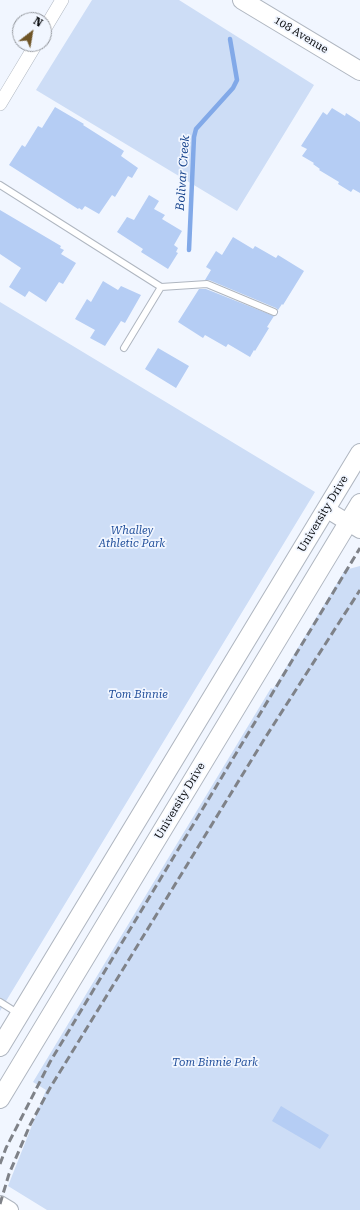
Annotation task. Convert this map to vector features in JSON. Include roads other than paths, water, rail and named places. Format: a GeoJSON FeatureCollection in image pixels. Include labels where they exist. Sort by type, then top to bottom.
{"type":"FeatureCollection","features":[{"type":"Feature","properties":{"kind":"main road","name":"108 Avenue"},"geometry":{"type":"LineString","coordinates":[[254,3],[360,71]]}},
{"type":"Feature","properties":{"kind":"main road","name":"University Drive"},"geometry":{"type":"LineString","coordinates":[[0,1047],[360,453]]}},
{"type":"Feature","properties":{"kind":"main road","name":"University Drive"},"geometry":{"type":"LineString","coordinates":[[0,1099],[354,526],[360,503]]}},
{"type":"Feature","properties":{"kind":"street"},"geometry":{"type":"LineString","coordinates":[[52,17],[62,0]]}},
{"type":"Feature","properties":{"kind":"street"},"geometry":{"type":"LineString","coordinates":[[0,104],[31,52]]}},
{"type":"Feature","properties":{"kind":"street"},"geometry":{"type":"LineString","coordinates":[[326,509],[354,526]]}},
{"type":"Feature","properties":{"kind":"street"},"geometry":{"type":"LineString","coordinates":[[0,1204],[10,1210]]}},
{"type":"Feature","properties":{"kind":"lane"},"geometry":{"type":"LineString","coordinates":[[0,185],[161,287],[207,284],[274,312]]}},
{"type":"Feature","properties":{"kind":"lane"},"geometry":{"type":"LineString","coordinates":[[124,348],[161,287]]}},
{"type":"Feature","properties":{"kind":"lane"},"geometry":{"type":"LineString","coordinates":[[0,1002],[20,1014]]}},
{"type":"Feature","properties":{"kind":"waterway","name":"Bolivar Creek"},"geometry":{"type":"LineString","coordinates":[[189,250],[194,137],[196,129],[233,88],[237,80],[230,39]]}},
{"type":"Feature","properties":{"kind":"railway"},"geometry":{"type":"LineString","coordinates":[[0,1164],[6,1148],[50,1062],[360,548]]}},
{"type":"Feature","properties":{"kind":"railway"},"geometry":{"type":"LineString","coordinates":[[0,1204],[9,1174],[30,1125],[50,1088],[265,738],[360,590]]}},
{"type":"Feature","properties":{"kind":"park label","name":"Whalley Athletic Park"},"geometry":{"type":"Point","coordinates":[132,537]}},
{"type":"Feature","properties":{"kind":"park label","name":"Tom Binnie"},"geometry":{"type":"Point","coordinates":[138,695]}},
{"type":"Feature","properties":{"kind":"park label","name":"Tom Binnie Park"},"geometry":{"type":"Point","coordinates":[215,1063]}}]}
